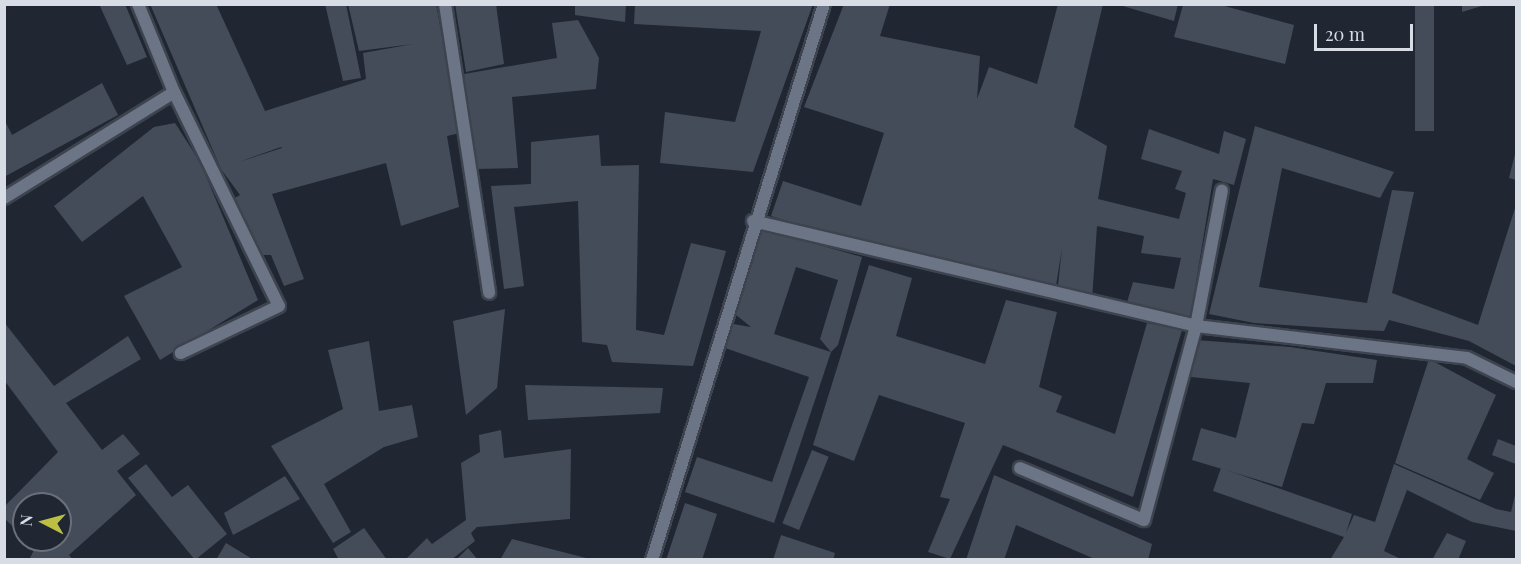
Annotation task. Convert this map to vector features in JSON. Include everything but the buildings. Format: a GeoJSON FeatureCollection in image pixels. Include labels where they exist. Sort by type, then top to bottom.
{"type":"FeatureCollection","features":[{"type":"Feature","properties":{"kind":"street"},"geometry":{"type":"LineString","coordinates":[[138,4],[174,92],[279,306],[182,353]]}},
{"type":"Feature","properties":{"kind":"street"},"geometry":{"type":"LineString","coordinates":[[445,4],[489,293]]}},
{"type":"Feature","properties":{"kind":"street"},"geometry":{"type":"LineString","coordinates":[[652,560],[753,221],[824,4]]}},
{"type":"Feature","properties":{"kind":"street"},"geometry":{"type":"LineString","coordinates":[[4,198],[174,92]]}},
{"type":"Feature","properties":{"kind":"street"},"geometry":{"type":"LineString","coordinates":[[1020,468],[1144,520],[1196,326],[1222,190]]}},
{"type":"Feature","properties":{"kind":"street"},"geometry":{"type":"LineString","coordinates":[[753,221],[1196,326],[1406,347],[1467,358],[1516,382]]}}]}
